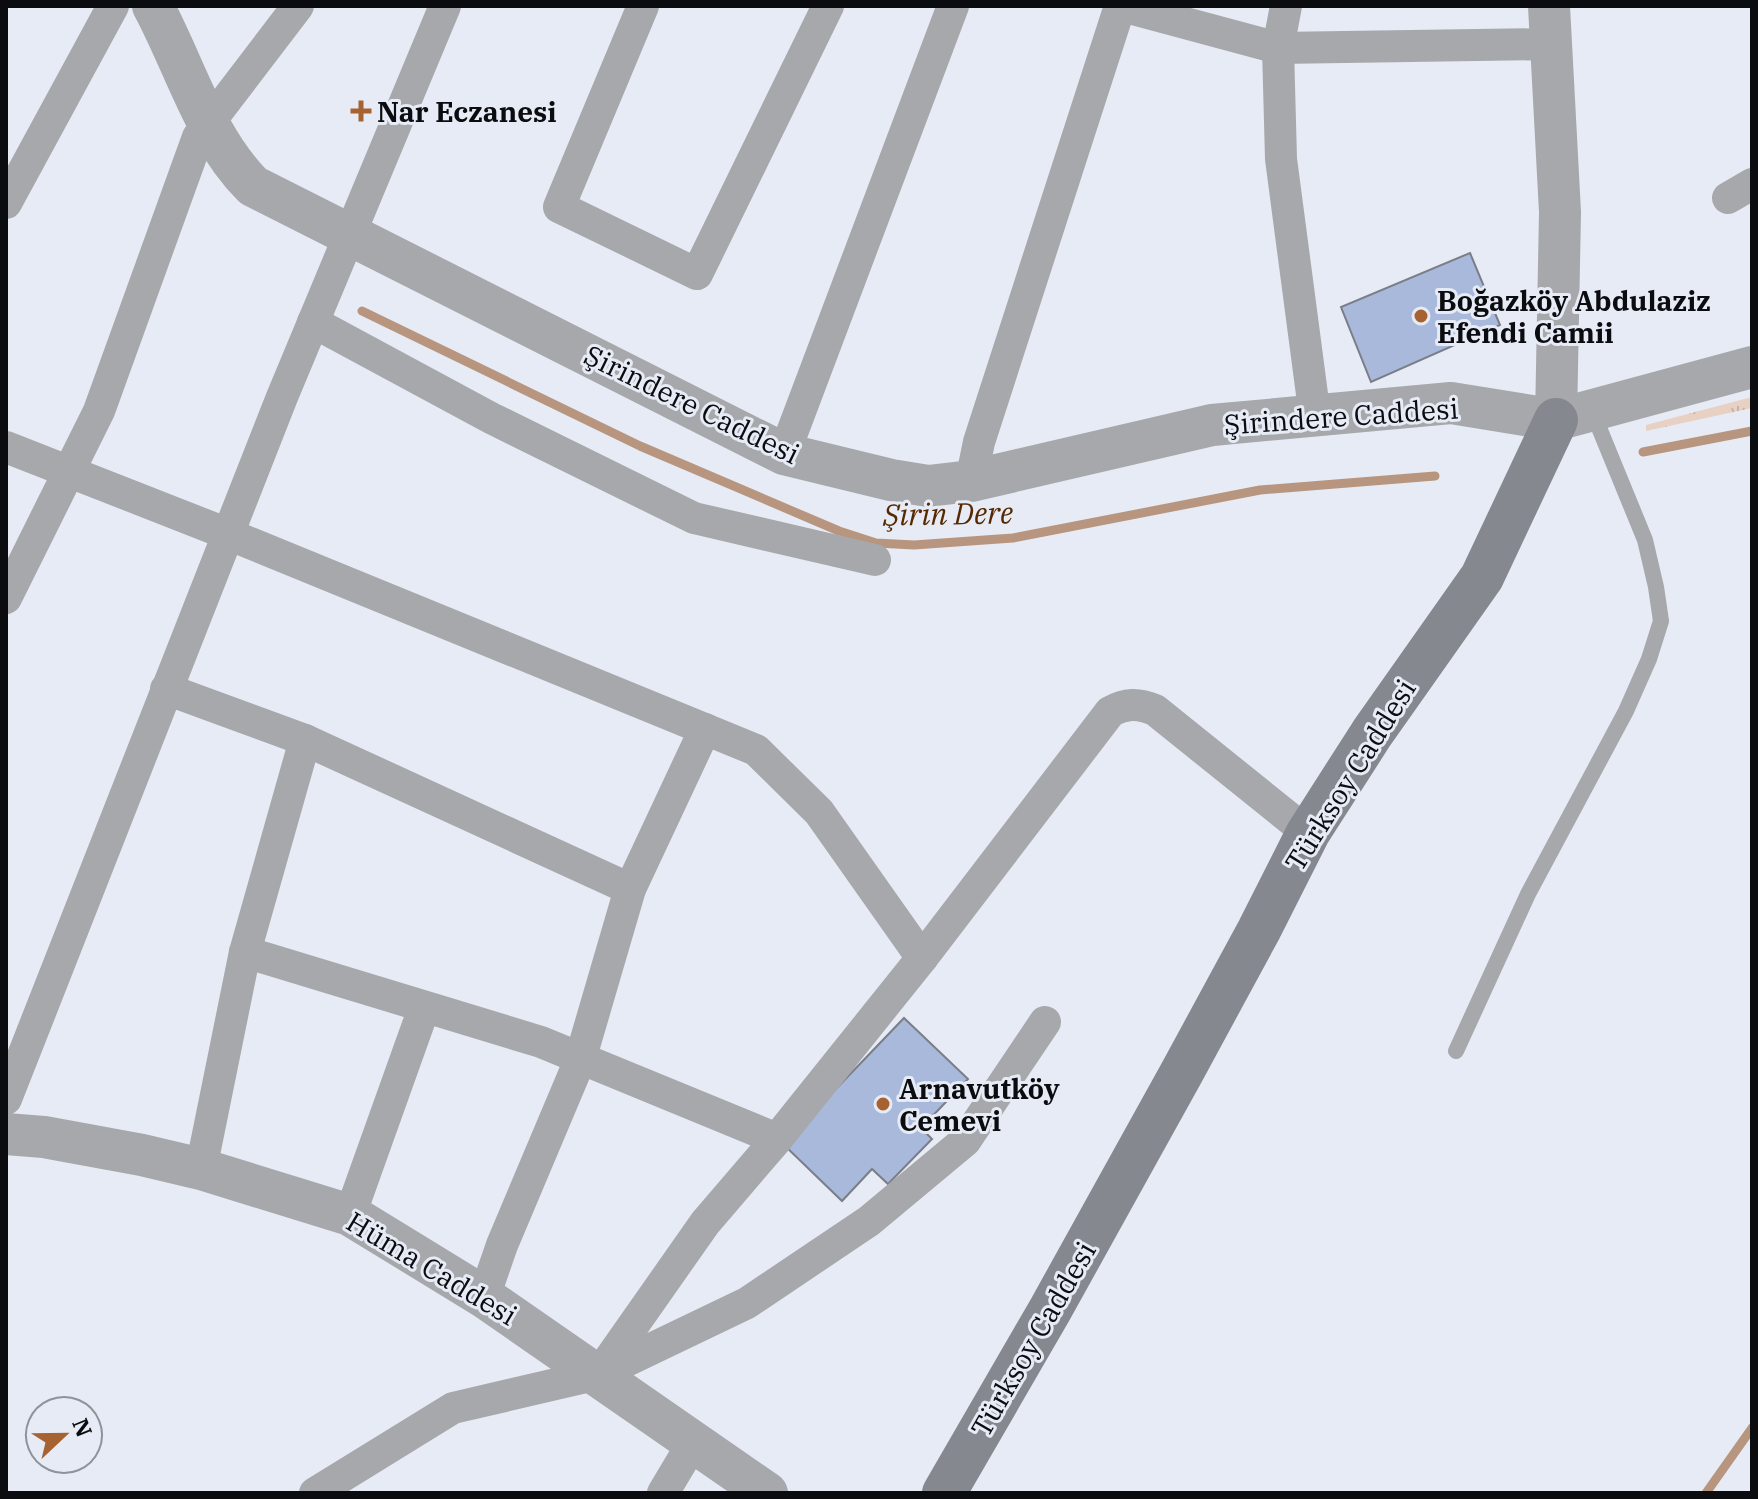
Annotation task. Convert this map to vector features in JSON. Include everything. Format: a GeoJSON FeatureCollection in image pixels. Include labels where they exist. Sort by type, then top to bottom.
{"type":"FeatureCollection","features":[{"type":"Feature","properties":{"kind":"main road","name":"Türksoy Caddesi"},"geometry":{"type":"LineString","coordinates":[[944,1493],[1182,1072],[1308,833],[1372,733],[1482,577],[1575,416]]}},
{"type":"Feature","properties":{"kind":"street"},"geometry":{"type":"LineString","coordinates":[[6,203],[113,6]]}},
{"type":"Feature","properties":{"kind":"street","name":"Şirindere Caddesi"},"geometry":{"type":"LineString","coordinates":[[153,6],[236,169],[253,186],[784,454],[856,473],[928,486],[971,481],[1212,425],[1451,403],[1575,416]]}},
{"type":"Feature","properties":{"kind":"street"},"geometry":{"type":"LineString","coordinates":[[6,598],[99,411],[198,137],[298,6]]}},
{"type":"Feature","properties":{"kind":"street"},"geometry":{"type":"LineString","coordinates":[[6,1099],[313,322],[445,6]]}},
{"type":"Feature","properties":{"kind":"street"},"geometry":{"type":"LineString","coordinates":[[643,6],[559,207],[697,274],[828,6]]}},
{"type":"Feature","properties":{"kind":"street"},"geometry":{"type":"LineString","coordinates":[[784,454],[953,6]]}},
{"type":"Feature","properties":{"kind":"street"},"geometry":{"type":"LineString","coordinates":[[971,481],[979,442],[1121,6],[1182,14],[1278,48],[1550,25]]}},
{"type":"Feature","properties":{"kind":"street"},"geometry":{"type":"LineString","coordinates":[[1286,6],[1278,48],[1281,159],[1315,417]]}},
{"type":"Feature","properties":{"kind":"street","name":"Türksoy Caddesi"},"geometry":{"type":"LineString","coordinates":[[1550,25],[1575,416]]}},
{"type":"Feature","properties":{"kind":"street"},"geometry":{"type":"LineString","coordinates":[[313,322],[491,418],[694,518],[875,560]]}},
{"type":"Feature","properties":{"kind":"street"},"geometry":{"type":"LineString","coordinates":[[1575,416],[1752,367]]}},
{"type":"Feature","properties":{"kind":"street"},"geometry":{"type":"LineString","coordinates":[[6,447],[228,534],[756,750],[819,812],[922,958]]}},
{"type":"Feature","properties":{"kind":"street"},"geometry":{"type":"LineString","coordinates":[[166,689],[305,740],[630,889]]}},
{"type":"Feature","properties":{"kind":"street"},"geometry":{"type":"LineString","coordinates":[[599,1374],[705,1223],[777,1139],[922,958],[1103,719],[1119,707],[1142,705],[1155,710],[1308,833]]}},
{"type":"Feature","properties":{"kind":"street"},"geometry":{"type":"LineString","coordinates":[[484,1297],[502,1245],[580,1060],[630,889],[705,729]]}},
{"type":"Feature","properties":{"kind":"street"},"geometry":{"type":"LineString","coordinates":[[201,1169],[245,952],[305,740]]}},
{"type":"Feature","properties":{"kind":"street"},"geometry":{"type":"LineString","coordinates":[[245,952],[541,1042],[777,1139]]}},
{"type":"Feature","properties":{"kind":"street"},"geometry":{"type":"LineString","coordinates":[[350,1215],[424,1008]]}},
{"type":"Feature","properties":{"kind":"street"},"geometry":{"type":"LineString","coordinates":[[315,1493],[453,1408],[599,1374],[747,1303],[869,1221],[965,1141],[1045,1022]]}},
{"type":"Feature","properties":{"kind":"street","name":"Hüma Caddesi"},"geometry":{"type":"LineString","coordinates":[[6,1134],[88,1144],[201,1169],[350,1215],[484,1297],[767,1493]]}},
{"type":"Feature","properties":{"kind":"street"},"geometry":{"type":"LineString","coordinates":[[663,1493],[694,1441]]}},
{"type":"Feature","properties":{"kind":"lane"},"geometry":{"type":"LineString","coordinates":[[1456,1051],[1528,894],[1626,711],[1649,659],[1661,621],[1645,540],[1575,416]]}},
{"type":"Feature","properties":{"kind":"green space"},"geometry":{"type":"Polygon","coordinates":[[[1752,397],[1752,408],[1646,431],[1646,425],[1752,397]]]}},
{"type":"Feature","properties":{"kind":"building","name":"Boğazköy Abdulaziz Efendi Camii"},"geometry":{"type":"Polygon","coordinates":[[[1470,253],[1500,325],[1371,382],[1341,307],[1470,253]]]}},
{"type":"Feature","properties":{"kind":"building","name":"Arnavutköy Cemevi"},"geometry":{"type":"Polygon","coordinates":[[[904,1018],[968,1079],[921,1128],[932,1139],[888,1184],[872,1169],[842,1201],[783,1144],[904,1018]]]}},
{"type":"Feature","properties":{"kind":"waterway","name":"Şirin Dere"},"geometry":{"type":"LineString","coordinates":[[362,311],[640,446],[839,531],[876,543],[914,545],[1013,538],[1260,490],[1435,476]]}},
{"type":"Feature","properties":{"kind":"waterway","name":"Şirin Dere"},"geometry":{"type":"LineString","coordinates":[[1643,452],[1752,431]]}},
{"type":"Feature","properties":{"kind":"waterway"},"geometry":{"type":"LineString","coordinates":[[1706,1493],[1752,1428]]}},
{"type":"Feature","properties":{"kind":"place","name":"Nar Eczanesi"},"geometry":{"type":"Point","coordinates":[361,111]}},
{"type":"Feature","properties":{"kind":"place","name":"Boğazköy Abdulaziz Efendi Camii"},"geometry":{"type":"Point","coordinates":[1421,316]}},
{"type":"Feature","properties":{"kind":"place","name":"Arnavutköy Cemevi"},"geometry":{"type":"Point","coordinates":[883,1104]}}]}
